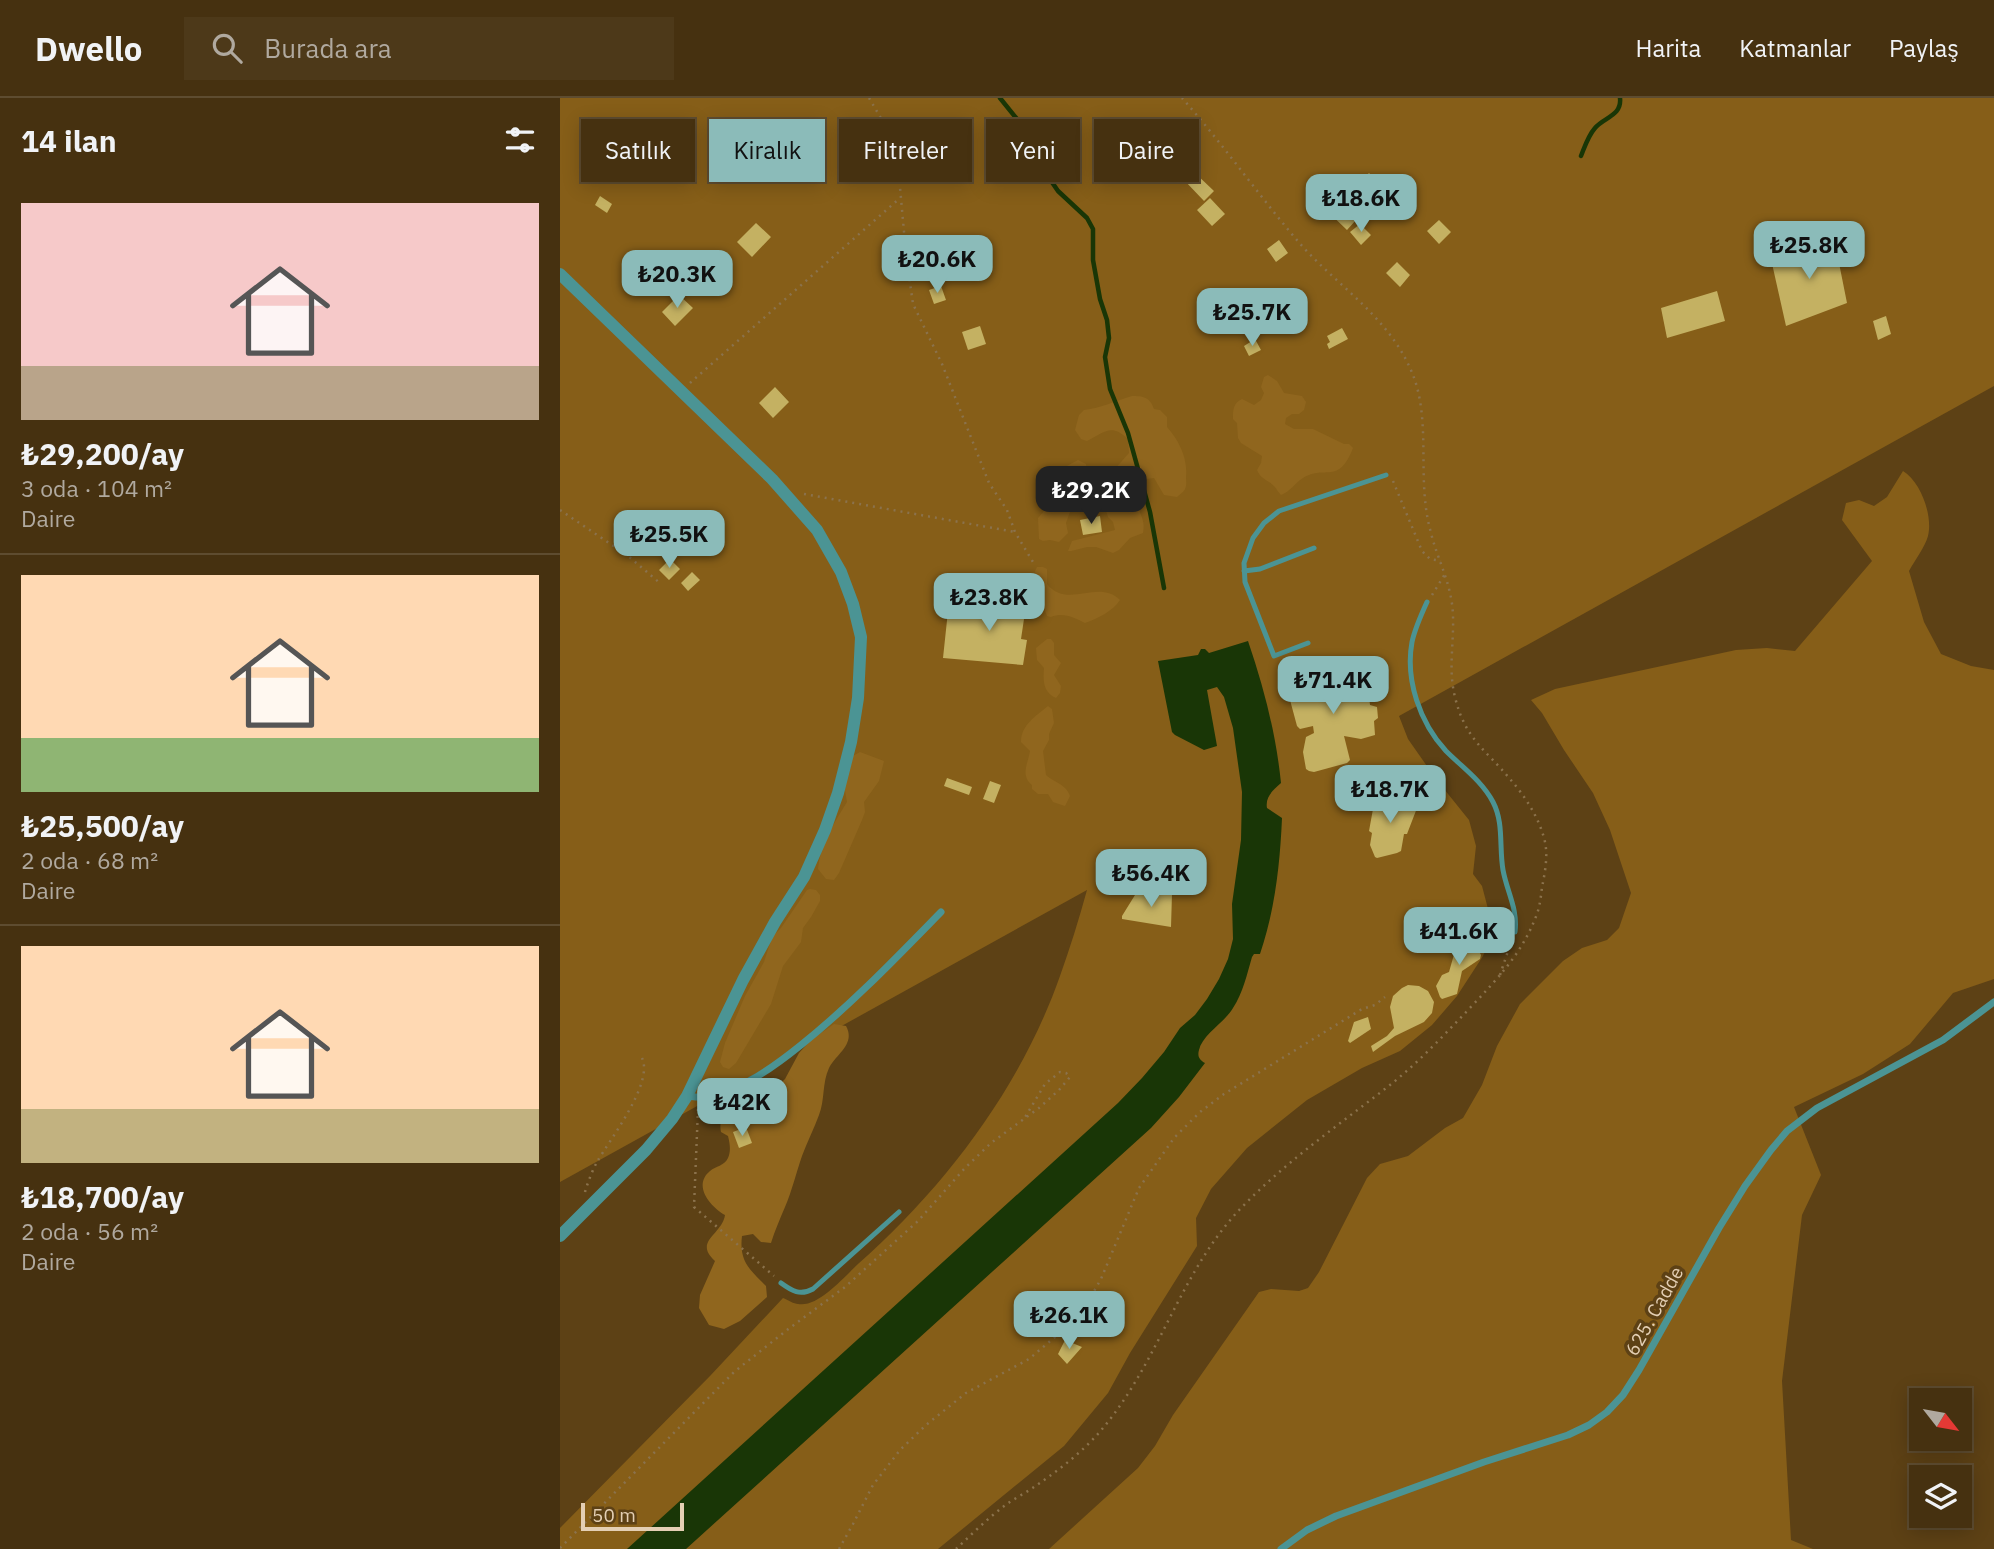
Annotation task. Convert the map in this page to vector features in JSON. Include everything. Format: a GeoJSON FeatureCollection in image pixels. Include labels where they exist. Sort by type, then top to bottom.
{"type":"FeatureCollection","features":[{"type":"Feature","properties":{"kind":"street"},"geometry":{"type":"LineString","coordinates":[[560,274],[787,496],[817,530],[841,572],[861,637],[858,698],[853,731],[838,793],[825,830],[809,865],[743,981],[693,1097],[646,1150],[560,1236]]}},
{"type":"Feature","properties":{"kind":"street"},"geometry":{"type":"LineString","coordinates":[[693,1097],[724,1092],[746,1082],[788,1055],[880,975],[941,912]]}},
{"type":"Feature","properties":{"kind":"street","name":"625. Cadde"},"geometry":{"type":"LineString","coordinates":[[1280,1549],[1336,1516],[1484,1462],[1568,1436],[1607,1412],[1623,1395],[1639,1370],[1732,1207],[1787,1131],[1817,1108],[1943,1040],[1994,1002]]}},
{"type":"Feature","properties":{"kind":"lane"},"geometry":{"type":"LineString","coordinates":[[1308,643],[1274,656],[1245,582],[1246,556],[1253,538],[1273,515],[1386,475]]}},
{"type":"Feature","properties":{"kind":"lane"},"geometry":{"type":"LineString","coordinates":[[1244,571],[1260,569],[1314,548]]}},
{"type":"Feature","properties":{"kind":"lane"},"geometry":{"type":"LineString","coordinates":[[1427,602],[1416,628],[1410,654],[1417,700],[1437,740],[1480,785],[1496,809],[1501,828],[1503,867],[1516,914],[1515,932]]}},
{"type":"Feature","properties":{"kind":"lane"},"geometry":{"type":"LineString","coordinates":[[781,1283],[794,1292],[807,1293],[899,1212]]}},
{"type":"Feature","properties":{"kind":"path"},"geometry":{"type":"LineString","coordinates":[[869,98],[891,135],[898,164],[913,304],[942,364],[989,483],[1007,510],[1015,532],[1033,562]]}},
{"type":"Feature","properties":{"kind":"path"},"geometry":{"type":"LineString","coordinates":[[956,1549],[1002,1507],[1036,1486],[1078,1454],[1103,1428],[1128,1394],[1185,1286],[1213,1240],[1241,1207],[1323,1135],[1393,1083],[1431,1049],[1499,977],[1522,948],[1538,909],[1545,870],[1545,844],[1533,811],[1511,779],[1469,735],[1455,700],[1451,673],[1453,619],[1450,589],[1429,527],[1424,488],[1422,397],[1410,365],[1393,338],[1368,309],[1300,243],[1181,98]]}},
{"type":"Feature","properties":{"kind":"path"},"geometry":{"type":"LineString","coordinates":[[681,391],[900,198]]}},
{"type":"Feature","properties":{"kind":"path"},"geometry":{"type":"LineString","coordinates":[[1386,475],[1401,498],[1422,551],[1430,559],[1441,561]]}},
{"type":"Feature","properties":{"kind":"path"},"geometry":{"type":"LineString","coordinates":[[787,496],[806,494],[1015,532]]}},
{"type":"Feature","properties":{"kind":"path"},"geometry":{"type":"LineString","coordinates":[[560,510],[627,555],[661,584]]}},
{"type":"Feature","properties":{"kind":"path"},"geometry":{"type":"LineString","coordinates":[[1427,602],[1445,574]]}},
{"type":"Feature","properties":{"kind":"path"},"geometry":{"type":"LineString","coordinates":[[1499,977],[1515,932]]}},
{"type":"Feature","properties":{"kind":"path"},"geometry":{"type":"LineString","coordinates":[[839,1549],[873,1485],[900,1450],[966,1393],[1029,1359],[1068,1326],[1086,1305],[1101,1279],[1139,1188],[1174,1138],[1200,1112],[1224,1094],[1385,997]]}},
{"type":"Feature","properties":{"kind":"path"},"geometry":{"type":"LineString","coordinates":[[584,1213],[583,1199],[588,1182],[634,1101],[640,1085],[645,1064],[642,1058]]}},
{"type":"Feature","properties":{"kind":"path"},"geometry":{"type":"LineString","coordinates":[[560,1548],[734,1372],[845,1287],[909,1229],[990,1143],[1024,1119],[1068,1082],[1070,1077],[1066,1073],[1060,1072],[1045,1084],[1024,1119]]}},
{"type":"Feature","properties":{"kind":"path"},"geometry":{"type":"LineString","coordinates":[[693,1097],[694,1207],[781,1283]]}},
{"type":"Feature","properties":{"kind":"shaded area"},"geometry":{"type":"Polygon","coordinates":[[[560,98],[1994,98],[1994,386],[1399,716],[1408,739],[1469,820],[1476,846],[1473,874],[1482,886],[1492,924],[1490,940],[1483,956],[1457,996],[1432,1025],[1400,1051],[1362,1068],[1307,1100],[1247,1148],[1211,1189],[1196,1218],[1197,1246],[1108,1393],[1064,1446],[938,1549],[560,1549],[560,1528],[783,1298],[796,1304],[806,1304],[822,1297],[890,1234],[950,1168],[1002,1096],[1044,1017],[1087,890],[560,1182],[560,98]]]}},
{"type":"Feature","properties":{"kind":"shaded area"},"geometry":{"type":"Polygon","coordinates":[[[1268,375],[1277,381],[1284,393],[1302,396],[1306,402],[1304,410],[1286,418],[1285,424],[1294,429],[1313,429],[1353,448],[1342,467],[1331,472],[1311,474],[1281,495],[1257,470],[1262,456],[1241,443],[1237,423],[1233,419],[1234,407],[1239,401],[1242,399],[1254,405],[1261,400],[1264,393],[1261,387],[1264,377],[1268,375]]]}},
{"type":"Feature","properties":{"kind":"shaded area"},"geometry":{"type":"Polygon","coordinates":[[[1132,396],[1146,398],[1154,409],[1160,410],[1167,417],[1167,427],[1184,457],[1185,489],[1177,497],[1164,495],[1154,478],[1146,479],[1138,501],[1143,533],[1130,538],[1113,553],[1096,547],[1068,551],[1072,541],[1115,530],[1100,490],[1105,480],[1129,453],[1128,439],[1117,431],[1103,432],[1087,441],[1081,439],[1075,430],[1079,415],[1084,410],[1132,396]]]}},
{"type":"Feature","properties":{"kind":"shaded area"},"geometry":{"type":"Polygon","coordinates":[[[1078,460],[1086,464],[1086,474],[1068,479],[1061,477],[1058,483],[1061,487],[1054,495],[1050,486],[1052,472],[1078,460]]]}},
{"type":"Feature","properties":{"kind":"shaded area"},"geometry":{"type":"Polygon","coordinates":[[[1903,471],[1920,491],[1929,519],[1927,540],[1909,571],[1924,622],[1941,654],[1971,666],[1994,670],[1994,979],[1953,993],[1910,1044],[1863,1074],[1794,1107],[1821,1175],[1802,1215],[1782,1381],[1791,1540],[1813,1549],[1049,1549],[1138,1468],[1259,1292],[1271,1289],[1299,1291],[1308,1288],[1319,1272],[1367,1178],[1380,1164],[1408,1156],[1463,1118],[1482,1085],[1497,1046],[1520,1004],[1563,961],[1582,948],[1607,940],[1619,928],[1631,893],[1610,830],[1593,793],[1531,700],[1555,689],[1736,650],[1767,648],[1795,651],[1872,561],[1842,520],[1846,503],[1859,500],[1874,506],[1887,497],[1903,471]]]}},
{"type":"Feature","properties":{"kind":"shaded area"},"geometry":{"type":"Polygon","coordinates":[[[1060,501],[1071,509],[1066,523],[1068,533],[1059,542],[1043,541],[1039,539],[1038,518],[1050,504],[1060,501]]]}},
{"type":"Feature","properties":{"kind":"shaded area"},"geometry":{"type":"Polygon","coordinates":[[[1037,567],[1047,569],[1047,584],[1055,591],[1074,595],[1102,592],[1120,600],[1104,614],[1085,623],[1065,615],[1047,616],[1037,582],[1037,567]]]}},
{"type":"Feature","properties":{"kind":"shaded area"},"geometry":{"type":"Polygon","coordinates":[[[1047,639],[1054,643],[1054,655],[1061,663],[1054,675],[1061,686],[1056,698],[1046,689],[1044,668],[1037,660],[1036,648],[1047,639]]]}},
{"type":"Feature","properties":{"kind":"shaded area"},"geometry":{"type":"Polygon","coordinates":[[[1248,641],[1269,711],[1279,765],[1281,783],[1267,800],[1267,808],[1282,818],[1278,870],[1273,904],[1260,954],[1254,954],[1252,957],[1242,990],[1233,1008],[1201,1044],[1198,1052],[1205,1063],[1151,1128],[686,1549],[627,1549],[1118,1103],[1207,999],[1228,959],[1233,939],[1232,904],[1241,840],[1242,792],[1233,728],[1224,697],[1217,687],[1207,690],[1217,746],[1204,750],[1175,735],[1172,732],[1158,661],[1198,655],[1201,649],[1209,653],[1248,641]]]}},
{"type":"Feature","properties":{"kind":"shaded area"},"geometry":{"type":"Polygon","coordinates":[[[1048,706],[1052,709],[1054,723],[1043,751],[1046,775],[1068,792],[1070,796],[1065,806],[1053,802],[1048,794],[1038,794],[1026,777],[1030,751],[1021,742],[1022,736],[1030,721],[1048,706]]]}},
{"type":"Feature","properties":{"kind":"shaded area"},"geometry":{"type":"Polygon","coordinates":[[[860,752],[884,761],[879,781],[864,802],[865,812],[839,873],[834,880],[826,879],[818,869],[822,851],[847,802],[844,785],[851,757],[860,752]]]}},
{"type":"Feature","properties":{"kind":"shaded area"},"geometry":{"type":"Polygon","coordinates":[[[810,889],[816,890],[820,901],[803,928],[801,942],[783,966],[771,1004],[736,1063],[729,1069],[723,1067],[720,1062],[725,1043],[745,996],[764,962],[772,937],[810,889]]]}},
{"type":"Feature","properties":{"kind":"shaded area"},"geometry":{"type":"Polygon","coordinates":[[[834,1024],[846,1026],[849,1038],[829,1068],[819,1115],[771,1243],[761,1242],[753,1234],[742,1236],[744,1258],[766,1286],[767,1297],[740,1321],[724,1329],[709,1325],[699,1308],[700,1295],[715,1261],[709,1254],[708,1243],[725,1215],[709,1202],[703,1183],[710,1171],[724,1163],[729,1155],[728,1136],[721,1132],[720,1127],[722,1119],[737,1101],[749,1107],[764,1099],[785,1079],[799,1053],[811,1040],[834,1024]]]}},
{"type":"Feature","properties":{"kind":"building"},"geometry":{"type":"Polygon","coordinates":[[[1369,173],[1381,185],[1371,195],[1359,183],[1369,173]]]}},
{"type":"Feature","properties":{"kind":"building"},"geometry":{"type":"Polygon","coordinates":[[[1199,177],[1214,191],[1204,201],[1186,182],[1199,182],[1199,177]]]}},
{"type":"Feature","properties":{"kind":"building"},"geometry":{"type":"Polygon","coordinates":[[[1397,194],[1406,206],[1396,216],[1386,203],[1397,194]]]}},
{"type":"Feature","properties":{"kind":"building"},"geometry":{"type":"Polygon","coordinates":[[[600,196],[612,204],[607,213],[595,205],[600,196]]]}},
{"type":"Feature","properties":{"kind":"building"},"geometry":{"type":"Polygon","coordinates":[[[1331,196],[1356,220],[1347,230],[1322,206],[1331,196]]]}},
{"type":"Feature","properties":{"kind":"building"},"geometry":{"type":"Polygon","coordinates":[[[1210,198],[1225,214],[1212,226],[1197,210],[1210,198]]]}},
{"type":"Feature","properties":{"kind":"building"},"geometry":{"type":"Polygon","coordinates":[[[1439,220],[1451,232],[1439,244],[1427,231],[1439,220]]]}},
{"type":"Feature","properties":{"kind":"building"},"geometry":{"type":"Polygon","coordinates":[[[756,223],[771,237],[752,257],[737,242],[756,223]]]}},
{"type":"Feature","properties":{"kind":"building"},"geometry":{"type":"Polygon","coordinates":[[[1360,224],[1371,235],[1361,245],[1350,232],[1360,224]]]}},
{"type":"Feature","properties":{"kind":"building"},"geometry":{"type":"Polygon","coordinates":[[[1834,238],[1847,303],[1786,326],[1771,259],[1834,238]]]}},
{"type":"Feature","properties":{"kind":"building"},"geometry":{"type":"Polygon","coordinates":[[[1279,240],[1288,253],[1276,262],[1267,249],[1279,240]]]}},
{"type":"Feature","properties":{"kind":"building"},"geometry":{"type":"Polygon","coordinates":[[[1397,262],[1410,275],[1400,287],[1386,273],[1397,262]]]}},
{"type":"Feature","properties":{"kind":"building"},"geometry":{"type":"Polygon","coordinates":[[[941,286],[946,300],[934,304],[929,290],[941,286]]]}},
{"type":"Feature","properties":{"kind":"building"},"geometry":{"type":"Polygon","coordinates":[[[1241,288],[1250,306],[1225,318],[1217,299],[1241,288]]]}},
{"type":"Feature","properties":{"kind":"building"},"geometry":{"type":"Polygon","coordinates":[[[1717,291],[1725,321],[1667,338],[1661,308],[1717,291]]]}},
{"type":"Feature","properties":{"kind":"building"},"geometry":{"type":"Polygon","coordinates":[[[679,295],[693,308],[675,326],[662,312],[679,295]]]}},
{"type":"Feature","properties":{"kind":"building"},"geometry":{"type":"Polygon","coordinates":[[[1886,316],[1891,334],[1878,340],[1873,321],[1886,316]]]}},
{"type":"Feature","properties":{"kind":"building"},"geometry":{"type":"Polygon","coordinates":[[[980,326],[986,344],[968,350],[962,332],[980,326]]]}},
{"type":"Feature","properties":{"kind":"building"},"geometry":{"type":"Polygon","coordinates":[[[1342,328],[1348,339],[1329,349],[1327,336],[1342,328]]]}},
{"type":"Feature","properties":{"kind":"building"},"geometry":{"type":"Polygon","coordinates":[[[1255,339],[1261,350],[1249,356],[1244,346],[1255,339]]]}},
{"type":"Feature","properties":{"kind":"building"},"geometry":{"type":"Polygon","coordinates":[[[775,387],[789,402],[773,418],[759,403],[775,387]]]}},
{"type":"Feature","properties":{"kind":"building"},"geometry":{"type":"Polygon","coordinates":[[[1095,478],[1101,508],[1081,512],[1075,481],[1095,478]]]}},
{"type":"Feature","properties":{"kind":"building"},"geometry":{"type":"Polygon","coordinates":[[[1100,516],[1102,532],[1083,535],[1080,520],[1100,516]]]}},
{"type":"Feature","properties":{"kind":"building"},"geometry":{"type":"Polygon","coordinates":[[[670,559],[680,569],[669,580],[659,570],[670,559]]]}},
{"type":"Feature","properties":{"kind":"building"},"geometry":{"type":"Polygon","coordinates":[[[692,572],[700,580],[688,591],[681,583],[692,572]]]}},
{"type":"Feature","properties":{"kind":"building"},"geometry":{"type":"Polygon","coordinates":[[[1009,580],[1024,581],[1021,639],[1027,640],[1023,665],[943,658],[948,611],[1005,617],[1009,580]]]}},
{"type":"Feature","properties":{"kind":"building"},"geometry":{"type":"Polygon","coordinates":[[[1366,670],[1380,686],[1379,693],[1369,697],[1370,705],[1377,707],[1375,735],[1361,739],[1344,736],[1350,760],[1347,763],[1309,771],[1306,769],[1303,752],[1306,737],[1314,733],[1313,726],[1300,729],[1297,726],[1286,685],[1288,681],[1311,675],[1322,697],[1332,694],[1326,686],[1328,682],[1366,670]]]}},
{"type":"Feature","properties":{"kind":"building"},"geometry":{"type":"Polygon","coordinates":[[[947,778],[972,787],[969,795],[944,786],[947,778]]]}},
{"type":"Feature","properties":{"kind":"building"},"geometry":{"type":"Polygon","coordinates":[[[990,781],[1001,785],[994,803],[983,799],[990,781]]]}},
{"type":"Feature","properties":{"kind":"building"},"geometry":{"type":"Polygon","coordinates":[[[1382,794],[1397,796],[1397,802],[1417,808],[1407,834],[1404,834],[1401,851],[1377,858],[1370,845],[1372,833],[1369,831],[1373,809],[1382,794]]]}},
{"type":"Feature","properties":{"kind":"building"},"geometry":{"type":"Polygon","coordinates":[[[1172,894],[1171,927],[1122,919],[1135,895],[1172,894]]]}},
{"type":"Feature","properties":{"kind":"building"},"geometry":{"type":"Polygon","coordinates":[[[1466,933],[1470,933],[1481,955],[1480,959],[1462,971],[1457,994],[1442,999],[1436,986],[1442,975],[1449,972],[1455,951],[1466,933]]]}},
{"type":"Feature","properties":{"kind":"building"},"geometry":{"type":"Polygon","coordinates":[[[1408,985],[1419,986],[1428,991],[1434,1002],[1432,1013],[1424,1022],[1395,1036],[1373,1052],[1371,1046],[1394,1028],[1390,1007],[1393,996],[1408,985]]]}},
{"type":"Feature","properties":{"kind":"building"},"geometry":{"type":"Polygon","coordinates":[[[1368,1017],[1371,1029],[1350,1043],[1348,1041],[1354,1022],[1368,1017]]]}},
{"type":"Feature","properties":{"kind":"building"},"geometry":{"type":"Polygon","coordinates":[[[778,1105],[780,1122],[765,1123],[763,1106],[778,1105]]]}},
{"type":"Feature","properties":{"kind":"building"},"geometry":{"type":"Polygon","coordinates":[[[746,1127],[752,1143],[739,1148],[733,1132],[746,1127]]]}},
{"type":"Feature","properties":{"kind":"building"},"geometry":{"type":"Polygon","coordinates":[[[1065,1340],[1082,1347],[1067,1364],[1058,1354],[1065,1340]]]}},
{"type":"Feature","properties":{"kind":"waterway"},"geometry":{"type":"LineString","coordinates":[[1000,98],[1017,119],[1058,191],[1087,218],[1093,229],[1093,260],[1109,338],[1105,357],[1110,389],[1128,433],[1150,512],[1164,588]]}},
{"type":"Feature","properties":{"kind":"waterway"},"geometry":{"type":"LineString","coordinates":[[1581,156],[1593,131],[1618,109],[1620,98]]}}]}
